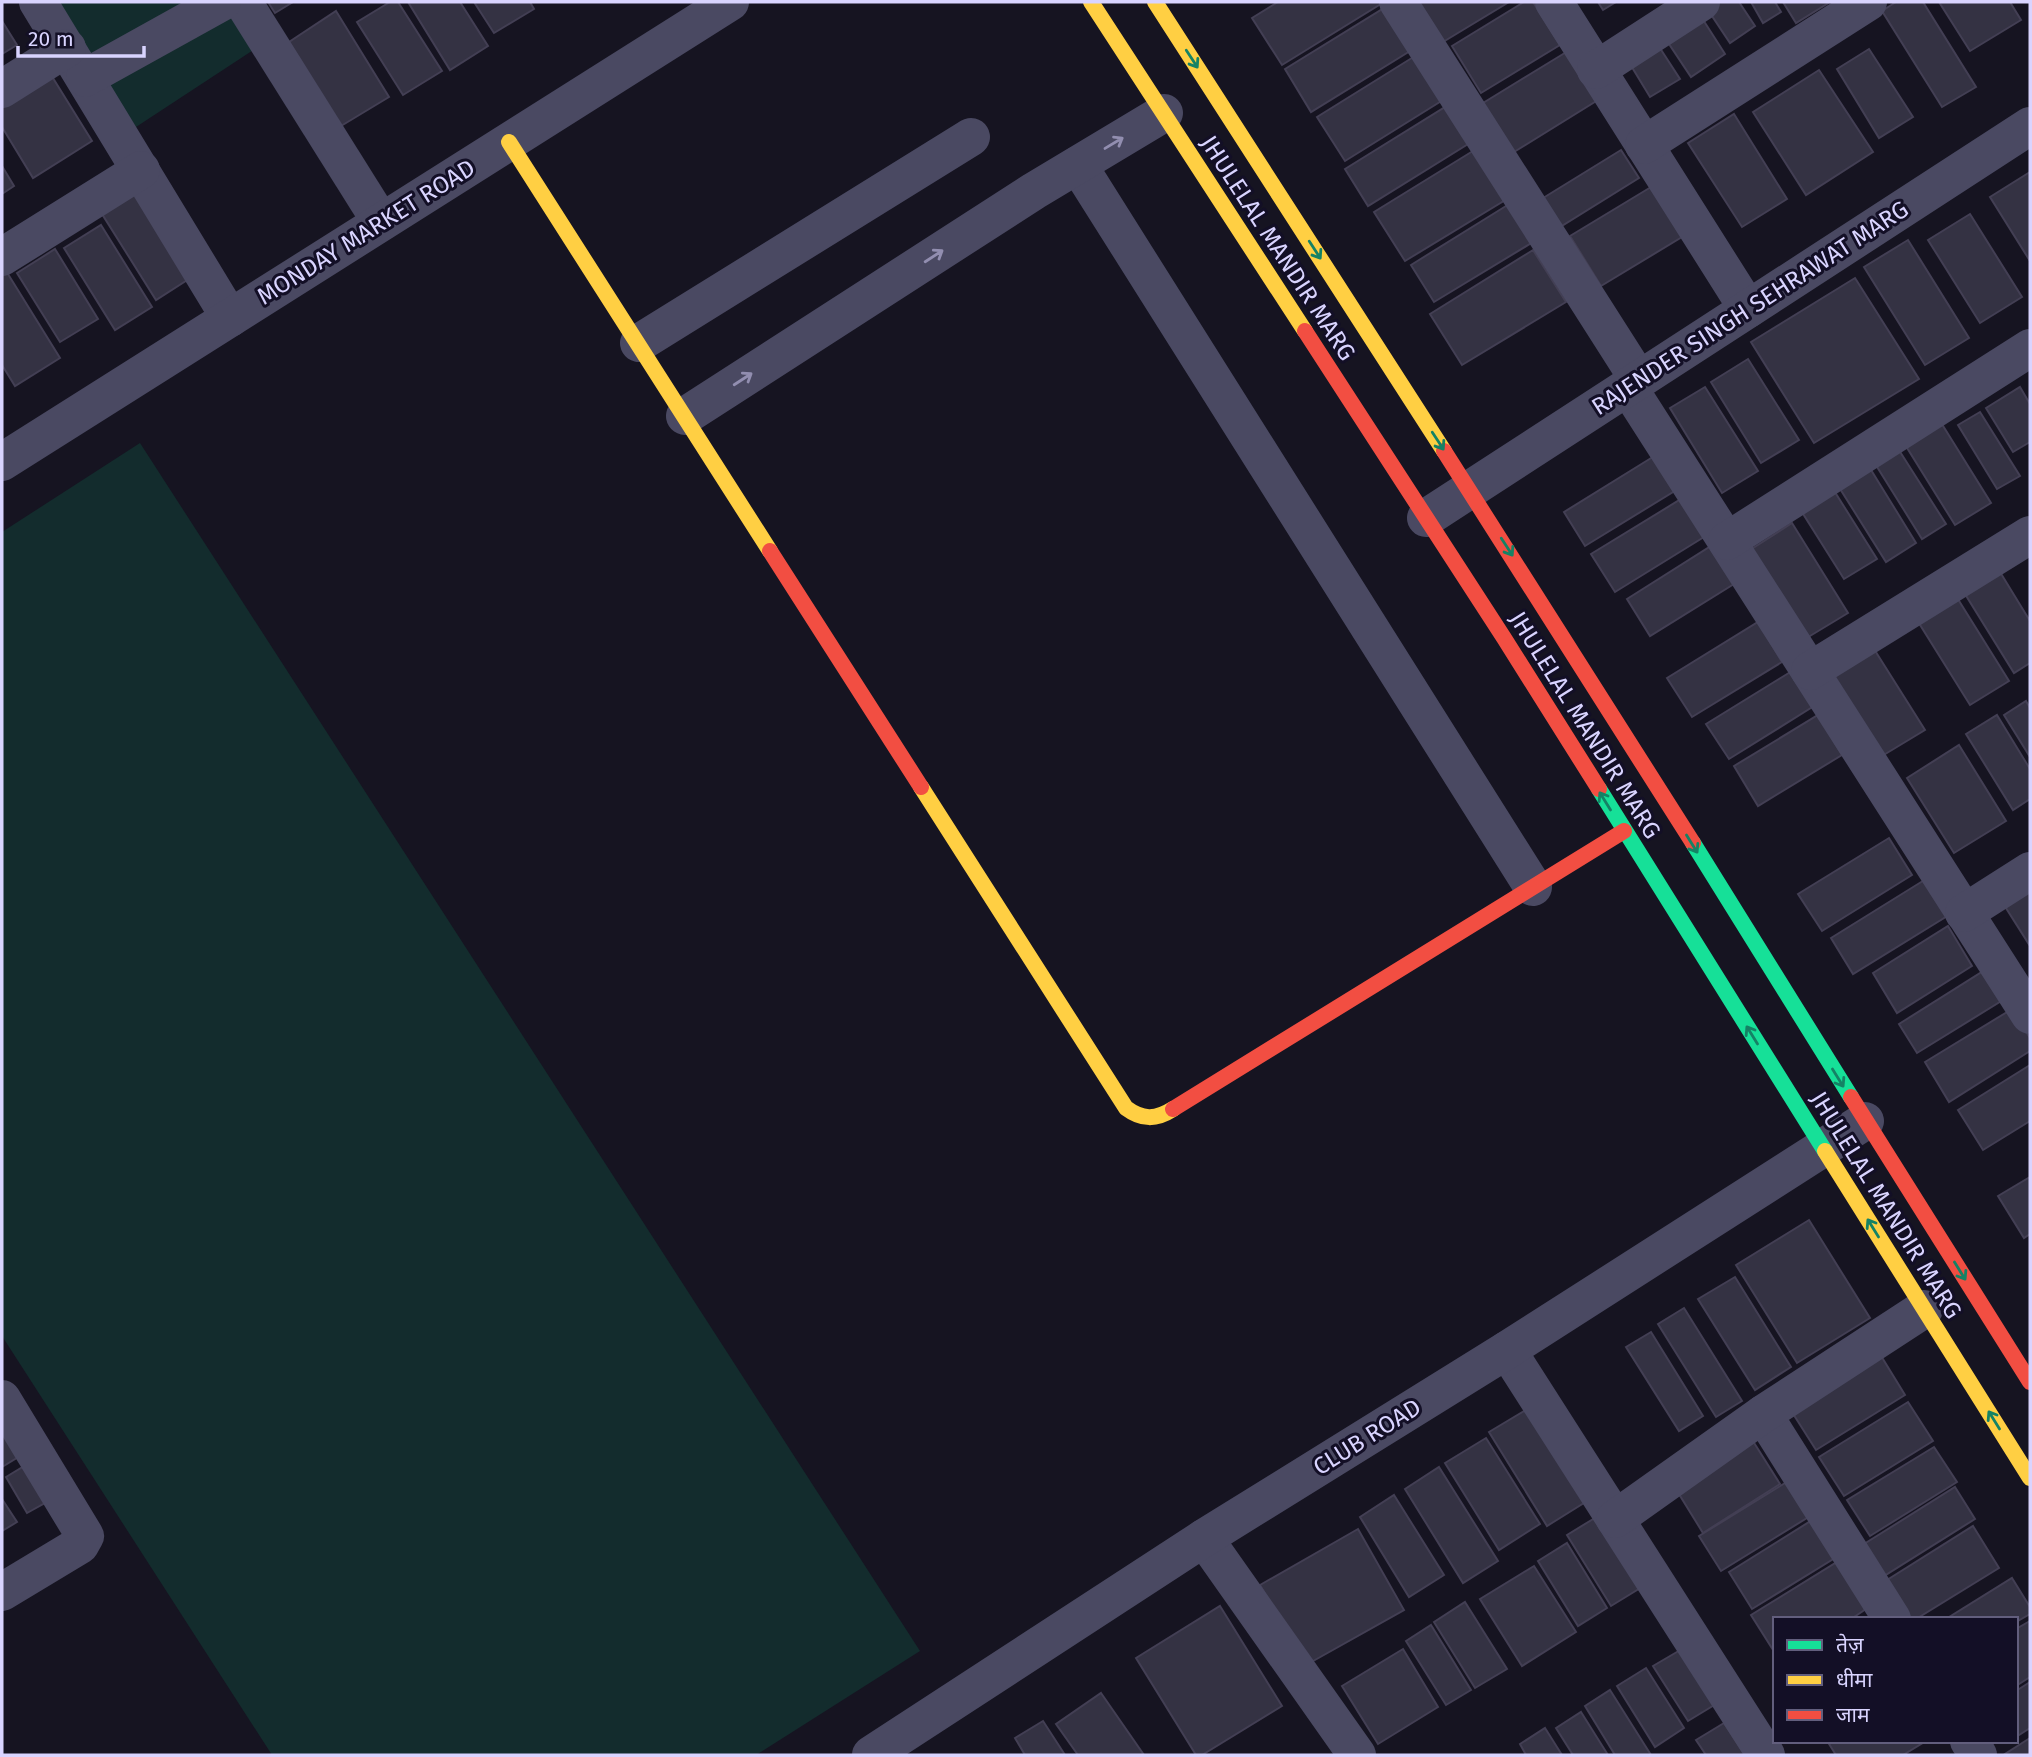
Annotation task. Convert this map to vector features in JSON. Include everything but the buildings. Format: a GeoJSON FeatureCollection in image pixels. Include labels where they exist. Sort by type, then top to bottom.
{"type":"FeatureCollection","features":[{"type":"Feature","properties":{"kind":"street"},"geometry":{"type":"LineString","coordinates":[[38,2],[230,318]]}},
{"type":"Feature","properties":{"kind":"street"},"geometry":{"type":"LineString","coordinates":[[2,89],[76,63],[222,2]]}},
{"type":"Feature","properties":{"kind":"street"},"geometry":{"type":"LineString","coordinates":[[243,2],[381,222]]}},
{"type":"Feature","properties":{"kind":"street","name":"MONDAY MARKET ROAD"},"geometry":{"type":"LineString","coordinates":[[2,462],[730,2]]}},
{"type":"Feature","properties":{"kind":"street","name":"JHULELAL MANDIR MARG"},"geometry":{"type":"LineString","coordinates":[[1091,2],[1426,518],[2030,1478]]}},
{"type":"Feature","properties":{"kind":"street","name":"JHULELAL MANDIR MARG"},"geometry":{"type":"LineString","coordinates":[[1155,2],[1470,489],[2030,1382]]}},
{"type":"Feature","properties":{"kind":"street"},"geometry":{"type":"LineString","coordinates":[[1398,2],[1634,383],[1727,541],[2030,1015]]}},
{"type":"Feature","properties":{"kind":"street"},"geometry":{"type":"LineString","coordinates":[[1554,2],[1748,309]]}},
{"type":"Feature","properties":{"kind":"street"},"geometry":{"type":"LineString","coordinates":[[1596,70],[1701,2]]}},
{"type":"Feature","properties":{"kind":"street"},"geometry":{"type":"LineString","coordinates":[[1644,145],[1868,2]]}},
{"type":"Feature","properties":{"kind":"street"},"geometry":{"type":"LineString","coordinates":[[685,416],[1034,191],[1164,113]]}},
{"type":"Feature","properties":{"kind":"street","name":"RAJENDER SINGH SEHRAWAT MARG"},"geometry":{"type":"LineString","coordinates":[[1426,518],[2030,126]]}},
{"type":"Feature","properties":{"kind":"street"},"geometry":{"type":"LineString","coordinates":[[639,343],[971,137]]}},
{"type":"Feature","properties":{"kind":"street"},"geometry":{"type":"LineString","coordinates":[[509,142],[1126,1108],[1136,1117],[1150,1119],[1164,1115],[1624,831]]}},
{"type":"Feature","properties":{"kind":"street"},"geometry":{"type":"LineString","coordinates":[[1078,165],[1533,887]]}},
{"type":"Feature","properties":{"kind":"street"},"geometry":{"type":"LineString","coordinates":[[2,257],[141,170]]}},
{"type":"Feature","properties":{"kind":"street"},"geometry":{"type":"LineString","coordinates":[[1727,541],[2030,348]]}},
{"type":"Feature","properties":{"kind":"street"},"geometry":{"type":"LineString","coordinates":[[1810,671],[2030,535]]}},
{"type":"Feature","properties":{"kind":"street"},"geometry":{"type":"LineString","coordinates":[[1964,913],[2030,871]]}},
{"type":"Feature","properties":{"kind":"street","name":"CLUB ROAD"},"geometry":{"type":"LineString","coordinates":[[871,1755],[1205,1538],[1507,1350],[1865,1121]]}},
{"type":"Feature","properties":{"kind":"street"},"geometry":{"type":"LineString","coordinates":[[1615,1519],[1763,1413],[1924,1309]]}},
{"type":"Feature","properties":{"kind":"street"},"geometry":{"type":"LineString","coordinates":[[1507,1350],[1766,1755]]}},
{"type":"Feature","properties":{"kind":"street"},"geometry":{"type":"LineString","coordinates":[[2,1399],[85,1536],[80,1545],[2,1592]]}},
{"type":"Feature","properties":{"kind":"street"},"geometry":{"type":"LineString","coordinates":[[1763,1413],[1891,1617]]}},
{"type":"Feature","properties":{"kind":"street"},"geometry":{"type":"LineString","coordinates":[[1205,1538],[1357,1755]]}},
{"type":"Feature","properties":{"kind":"green space"},"geometry":{"type":"Polygon","coordinates":[[[53,2],[229,2],[258,47],[136,127],[53,2]]]}},
{"type":"Feature","properties":{"kind":"green space"},"geometry":{"type":"Polygon","coordinates":[[[140,443],[920,1651],[756,1755],[272,1755],[2,1336],[2,532],[140,443]]]}},
{"type":"Feature","properties":{"kind":"traffic: fast"},"geometry":{"type":"LineString","coordinates":[[1599,789],[1825,1151]]}},
{"type":"Feature","properties":{"kind":"traffic: fast"},"geometry":{"type":"LineString","coordinates":[[1693,843],[1851,1097]]}},
{"type":"Feature","properties":{"kind":"traffic: slow"},"geometry":{"type":"LineString","coordinates":[[1091,2],[1305,331]]}},
{"type":"Feature","properties":{"kind":"traffic: slow"},"geometry":{"type":"LineString","coordinates":[[1155,2],[1444,451]]}},
{"type":"Feature","properties":{"kind":"traffic: slow"},"geometry":{"type":"LineString","coordinates":[[509,142],[770,551]]}},
{"type":"Feature","properties":{"kind":"traffic: slow"},"geometry":{"type":"LineString","coordinates":[[921,787],[1126,1108],[1138,1115],[1149,1117],[1173,1109]]}},
{"type":"Feature","properties":{"kind":"traffic: slow"},"geometry":{"type":"LineString","coordinates":[[1825,1151],[2030,1478]]}},
{"type":"Feature","properties":{"kind":"traffic: jam"},"geometry":{"type":"LineString","coordinates":[[1305,331],[1599,789]]}},
{"type":"Feature","properties":{"kind":"traffic: jam"},"geometry":{"type":"LineString","coordinates":[[1444,451],[1693,843]]}},
{"type":"Feature","properties":{"kind":"traffic: jam"},"geometry":{"type":"LineString","coordinates":[[770,551],[921,787]]}},
{"type":"Feature","properties":{"kind":"traffic: jam"},"geometry":{"type":"LineString","coordinates":[[1173,1109],[1624,831]]}},
{"type":"Feature","properties":{"kind":"traffic: jam"},"geometry":{"type":"LineString","coordinates":[[1851,1097],[2030,1382]]}}]}
